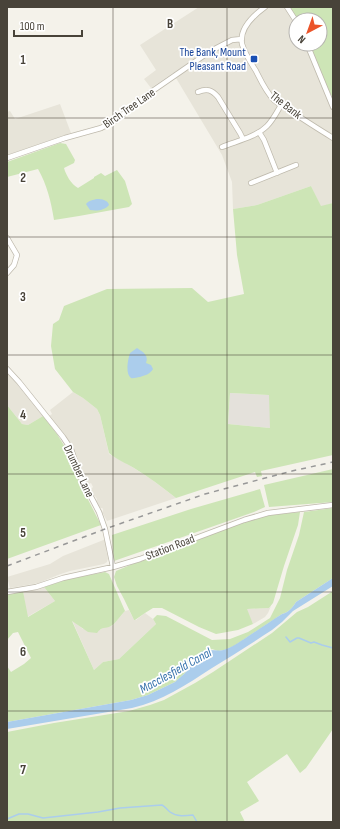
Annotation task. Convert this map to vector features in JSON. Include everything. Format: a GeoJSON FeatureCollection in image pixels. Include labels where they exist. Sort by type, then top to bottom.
{"type":"FeatureCollection","features":[{"type":"Feature","properties":{"kind":"street"},"geometry":{"type":"LineString","coordinates":[[242,39],[248,23],[265,7]]}},
{"type":"Feature","properties":{"kind":"street","name":"The Bank"},"geometry":{"type":"LineString","coordinates":[[242,39],[245,53],[264,86],[274,99],[333,138]]}},
{"type":"Feature","properties":{"kind":"street","name":"Birch Tree Lane"},"geometry":{"type":"LineString","coordinates":[[7,158],[65,138],[101,128],[116,120],[151,92],[209,52],[232,40],[242,39]]}},
{"type":"Feature","properties":{"kind":"street"},"geometry":{"type":"LineString","coordinates":[[310,52],[333,106]]}},
{"type":"Feature","properties":{"kind":"street"},"geometry":{"type":"LineString","coordinates":[[198,92],[206,89],[215,93],[243,139]]}},
{"type":"Feature","properties":{"kind":"street"},"geometry":{"type":"LineString","coordinates":[[222,147],[259,132],[266,127],[281,105]]}},
{"type":"Feature","properties":{"kind":"street"},"geometry":{"type":"LineString","coordinates":[[259,132],[264,140],[277,173]]}},
{"type":"Feature","properties":{"kind":"street"},"geometry":{"type":"LineString","coordinates":[[251,183],[296,165]]}},
{"type":"Feature","properties":{"kind":"street"},"geometry":{"type":"LineString","coordinates":[[7,238],[17,255],[14,265],[7,273]]}},
{"type":"Feature","properties":{"kind":"street","name":"Drumber Lane"},"geometry":{"type":"LineString","coordinates":[[7,369],[63,437],[71,449],[80,476],[99,512],[105,529],[113,566]]}},
{"type":"Feature","properties":{"kind":"street","name":"Station Road"},"geometry":{"type":"LineString","coordinates":[[7,592],[36,587],[63,578],[140,558],[244,520],[268,513],[333,505]]}},
{"type":"Feature","properties":{"kind":"shaded area"},"geometry":{"type":"Polygon","coordinates":[[[199,7],[287,7],[290,12],[288,12],[288,52],[308,52],[333,110],[333,203],[321,207],[311,186],[257,205],[233,209],[232,182],[222,155],[173,73],[151,88],[144,79],[156,70],[140,45],[199,7]]]}},
{"type":"Feature","properties":{"kind":"shaded area"},"geometry":{"type":"Polygon","coordinates":[[[60,104],[71,133],[7,155],[7,112],[10,111],[15,119],[60,104]]]}},
{"type":"Feature","properties":{"kind":"shaded area"},"geometry":{"type":"Polygon","coordinates":[[[7,372],[43,416],[28,425],[22,424],[7,405],[7,372]]]}},
{"type":"Feature","properties":{"kind":"shaded area"},"geometry":{"type":"Polygon","coordinates":[[[73,392],[97,409],[100,415],[109,454],[151,479],[176,498],[107,521],[102,512],[103,509],[100,508],[96,501],[97,499],[93,496],[90,490],[93,487],[91,483],[87,485],[73,450],[64,434],[49,416],[52,414],[50,410],[73,392]]]}},
{"type":"Feature","properties":{"kind":"shaded area"},"geometry":{"type":"Polygon","coordinates":[[[230,393],[270,395],[270,428],[228,424],[230,393]]]}},
{"type":"Feature","properties":{"kind":"shaded area"},"geometry":{"type":"Polygon","coordinates":[[[106,539],[108,558],[107,562],[104,564],[70,571],[39,583],[10,588],[7,577],[50,564],[63,556],[106,539]]]}},
{"type":"Feature","properties":{"kind":"shaded area"},"geometry":{"type":"Polygon","coordinates":[[[44,587],[55,601],[27,617],[23,591],[44,587]]]}},
{"type":"Feature","properties":{"kind":"shaded area"},"geometry":{"type":"Polygon","coordinates":[[[271,606],[265,617],[253,624],[246,609],[269,608],[271,606]]]}},
{"type":"Feature","properties":{"kind":"shaded area"},"geometry":{"type":"Polygon","coordinates":[[[129,610],[134,620],[145,613],[153,619],[156,624],[119,659],[103,662],[94,670],[72,620],[83,629],[100,630],[104,627],[112,626],[125,611],[129,610]]]}},
{"type":"Feature","properties":{"kind":"green space"},"geometry":{"type":"Polygon","coordinates":[[[289,7],[333,7],[333,99],[311,52],[328,52],[328,12],[292,12],[289,7]]]}},
{"type":"Feature","properties":{"kind":"green space"},"geometry":{"type":"Polygon","coordinates":[[[60,143],[66,144],[75,160],[74,163],[64,168],[69,179],[75,186],[78,188],[101,173],[105,176],[117,170],[125,181],[132,204],[129,207],[54,220],[48,193],[38,169],[7,177],[7,162],[60,143]]]}},
{"type":"Feature","properties":{"kind":"green space"},"geometry":{"type":"Polygon","coordinates":[[[311,186],[321,206],[333,203],[333,455],[261,471],[262,476],[257,477],[255,472],[176,498],[145,475],[109,453],[100,415],[97,409],[73,392],[55,369],[51,346],[53,324],[59,320],[64,306],[107,289],[192,288],[208,302],[244,294],[237,255],[233,209],[257,205],[311,186]],[[230,393],[228,424],[270,428],[269,395],[230,393]]]}},
{"type":"Feature","properties":{"kind":"green space"},"geometry":{"type":"Polygon","coordinates":[[[7,405],[22,424],[28,425],[43,416],[65,447],[74,472],[101,525],[7,559],[7,405]]]}},
{"type":"Feature","properties":{"kind":"green space"},"geometry":{"type":"Polygon","coordinates":[[[333,469],[333,502],[269,507],[264,485],[333,469]]]}},
{"type":"Feature","properties":{"kind":"green space"},"geometry":{"type":"Polygon","coordinates":[[[260,489],[265,507],[114,561],[112,535],[191,509],[260,489]]]}},
{"type":"Feature","properties":{"kind":"green space"},"geometry":{"type":"Polygon","coordinates":[[[333,508],[333,578],[296,602],[288,611],[234,646],[218,651],[212,649],[198,656],[185,673],[175,682],[148,695],[131,700],[7,722],[7,666],[11,672],[31,658],[18,632],[13,633],[7,640],[7,594],[23,591],[28,617],[55,601],[44,587],[68,579],[105,572],[109,574],[125,611],[113,625],[102,628],[97,633],[88,632],[72,621],[94,670],[103,662],[119,659],[156,624],[153,619],[157,615],[166,616],[212,640],[230,639],[248,632],[270,618],[280,598],[287,570],[299,535],[304,512],[333,508]]]}},
{"type":"Feature","properties":{"kind":"green space"},"geometry":{"type":"Polygon","coordinates":[[[300,512],[298,525],[273,603],[269,608],[247,609],[253,624],[238,630],[216,634],[162,608],[153,608],[134,620],[117,586],[114,577],[116,571],[154,555],[241,523],[269,515],[300,512]]]}},
{"type":"Feature","properties":{"kind":"green space"},"geometry":{"type":"Polygon","coordinates":[[[333,591],[333,729],[306,768],[300,773],[287,754],[247,782],[259,801],[240,812],[245,822],[7,822],[7,732],[129,711],[164,700],[213,672],[272,633],[297,612],[308,607],[333,591]]]}},
{"type":"Feature","properties":{"kind":"water"},"geometry":{"type":"Polygon","coordinates":[[[97,199],[106,201],[109,205],[102,209],[90,210],[86,204],[97,199]]]}},
{"type":"Feature","properties":{"kind":"water"},"geometry":{"type":"Polygon","coordinates":[[[137,348],[145,354],[147,358],[146,363],[151,365],[153,369],[146,375],[131,378],[128,373],[128,359],[130,353],[137,348]]]}},
{"type":"Feature","properties":{"kind":"water"},"geometry":{"type":"Polygon","coordinates":[[[333,578],[333,586],[293,611],[272,630],[164,697],[132,708],[7,729],[7,722],[131,700],[148,695],[175,682],[185,673],[201,652],[207,650],[223,650],[235,645],[288,611],[296,602],[333,578]]]}},
{"type":"Feature","properties":{"kind":"waterway"},"geometry":{"type":"LineString","coordinates":[[286,637],[290,642],[299,638],[311,643],[314,642],[333,648]]}},
{"type":"Feature","properties":{"kind":"waterway"},"geometry":{"type":"LineString","coordinates":[[7,819],[19,814],[28,814],[43,818],[120,808],[162,805],[175,815],[193,815],[197,822]]}},
{"type":"Feature","properties":{"kind":"railway"},"geometry":{"type":"LineString","coordinates":[[7,566],[105,529],[205,494],[292,471],[333,462]]}},
{"type":"Feature","properties":{"kind":"place","name":"The Bank, Mount Pleasant Road"},"geometry":{"type":"Point","coordinates":[254,59]}},
{"type":"Feature","properties":{"kind":"water label","name":"Macclesfield Canal"},"geometry":{"type":"Point","coordinates":[175,670]}}]}
